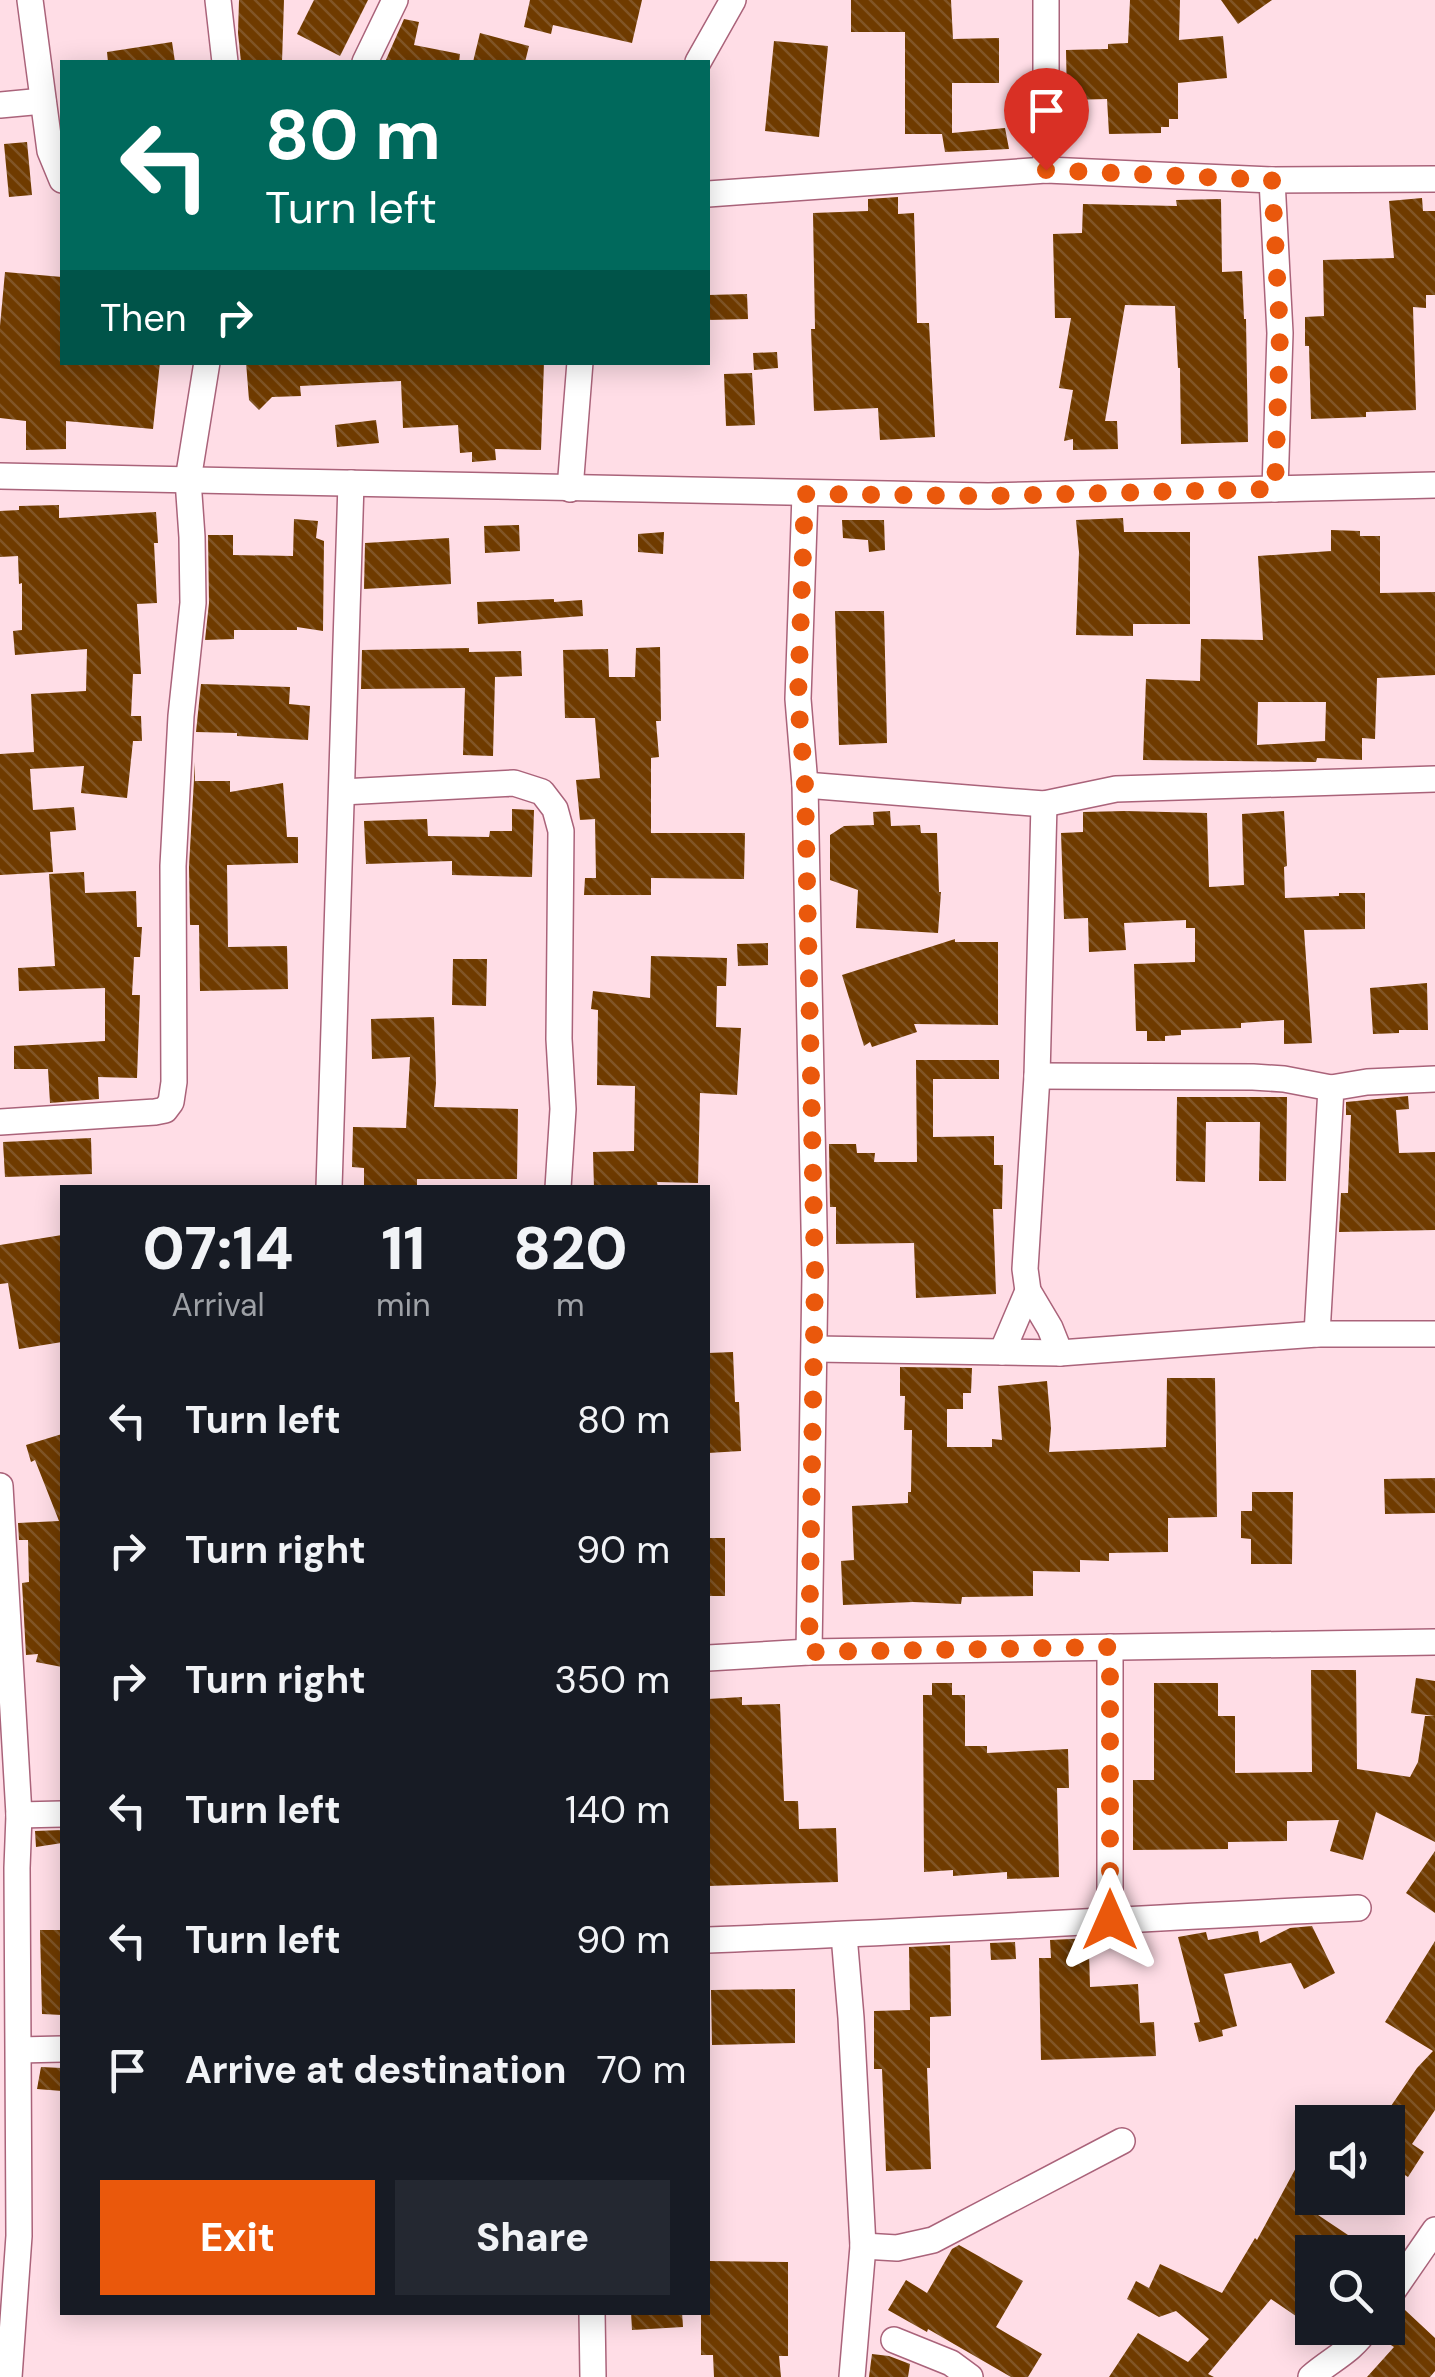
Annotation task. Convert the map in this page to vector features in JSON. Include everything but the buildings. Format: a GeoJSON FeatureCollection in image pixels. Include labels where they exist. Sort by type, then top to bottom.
{"type":"FeatureCollection","features":[{"type":"Feature","properties":{"kind":"street"},"geometry":{"type":"LineString","coordinates":[[30,0],[50,151],[60,175]]}},
{"type":"Feature","properties":{"kind":"street"},"geometry":{"type":"LineString","coordinates":[[218,0],[225,60]]}},
{"type":"Feature","properties":{"kind":"street"},"geometry":{"type":"LineString","coordinates":[[365,60],[394,0]]}},
{"type":"Feature","properties":{"kind":"street"},"geometry":{"type":"LineString","coordinates":[[699,60],[734,0]]}},
{"type":"Feature","properties":{"kind":"street"},"geometry":{"type":"LineString","coordinates":[[1046,0],[1046,170]]}},
{"type":"Feature","properties":{"kind":"street"},"geometry":{"type":"LineString","coordinates":[[0,106],[42,101]]}},
{"type":"Feature","properties":{"kind":"street"},"geometry":{"type":"LineString","coordinates":[[710,194],[1046,170],[1272,180],[1435,179]]}},
{"type":"Feature","properties":{"kind":"street"},"geometry":{"type":"LineString","coordinates":[[1272,180],[1280,333],[1275,489]]}},
{"type":"Feature","properties":{"kind":"street"},"geometry":{"type":"LineString","coordinates":[[0,1122],[155,1112],[165,1110],[172,1102],[174,866],[192,604],[188,480],[207,365]]}},
{"type":"Feature","properties":{"kind":"street"},"geometry":{"type":"LineString","coordinates":[[570,489],[580,365]]}},
{"type":"Feature","properties":{"kind":"street"},"geometry":{"type":"LineString","coordinates":[[0,476],[988,496],[1435,485]]}},
{"type":"Feature","properties":{"kind":"street"},"geometry":{"type":"LineString","coordinates":[[329,1185],[352,483]]}},
{"type":"Feature","properties":{"kind":"street"},"geometry":{"type":"LineString","coordinates":[[805,494],[798,699],[805,785],[815,1349],[809,1652]]}},
{"type":"Feature","properties":{"kind":"street"},"geometry":{"type":"LineString","coordinates":[[805,785],[1044,804],[1116,789],[1435,779]]}},
{"type":"Feature","properties":{"kind":"street"},"geometry":{"type":"LineString","coordinates":[[342,792],[514,783],[542,792],[555,809],[561,831],[559,1039],[563,1110],[558,1185]]}},
{"type":"Feature","properties":{"kind":"street"},"geometry":{"type":"LineString","coordinates":[[1044,804],[1026,1268],[1028,1292],[1060,1353]]}},
{"type":"Feature","properties":{"kind":"street"},"geometry":{"type":"LineString","coordinates":[[1036,1076],[1252,1076],[1331,1088],[1435,1078]]}},
{"type":"Feature","properties":{"kind":"street"},"geometry":{"type":"LineString","coordinates":[[1318,1334],[1331,1088]]}},
{"type":"Feature","properties":{"kind":"street"},"geometry":{"type":"LineString","coordinates":[[1002,1352],[1028,1292]]}},
{"type":"Feature","properties":{"kind":"street"},"geometry":{"type":"LineString","coordinates":[[815,1349],[1060,1353],[1318,1334],[1435,1334]]}},
{"type":"Feature","properties":{"kind":"street"},"geometry":{"type":"LineString","coordinates":[[0,1486],[19,1815],[8,1868],[19,2050],[19,2236],[9,2377]]}},
{"type":"Feature","properties":{"kind":"street"},"geometry":{"type":"LineString","coordinates":[[710,1658],[809,1652],[1435,1642]]}},
{"type":"Feature","properties":{"kind":"street"},"geometry":{"type":"LineString","coordinates":[[1110,1647],[1110,1920]]}},
{"type":"Feature","properties":{"kind":"street"},"geometry":{"type":"LineString","coordinates":[[19,1815],[60,1814]]}},
{"type":"Feature","properties":{"kind":"street"},"geometry":{"type":"LineString","coordinates":[[710,1940],[1358,1908]]}},
{"type":"Feature","properties":{"kind":"street"},"geometry":{"type":"LineString","coordinates":[[844,1934],[863,2246],[852,2377]]}},
{"type":"Feature","properties":{"kind":"street"},"geometry":{"type":"LineString","coordinates":[[19,2050],[60,2048]]}},
{"type":"Feature","properties":{"kind":"street"},"geometry":{"type":"LineString","coordinates":[[863,2246],[897,2248],[933,2240],[1122,2141]]}},
{"type":"Feature","properties":{"kind":"street"},"geometry":{"type":"LineString","coordinates":[[1405,2273],[1435,2230]]}},
{"type":"Feature","properties":{"kind":"street"},"geometry":{"type":"LineString","coordinates":[[592,2315],[594,2377]]}},
{"type":"Feature","properties":{"kind":"street"},"geometry":{"type":"LineString","coordinates":[[894,2340],[934,2367],[951,2363],[970,2377]]}},
{"type":"Feature","properties":{"kind":"street"},"geometry":{"type":"LineString","coordinates":[[1320,2374],[1356,2345]]}},
{"type":"Feature","properties":{"kind":"route"},"geometry":{"type":"LineString","coordinates":[[1046,170],[1272,180],[1280,333],[1275,489],[988,496],[805,494],[798,699],[805,785],[815,1274],[809,1652],[1110,1647],[1110,1920]]}}]}
